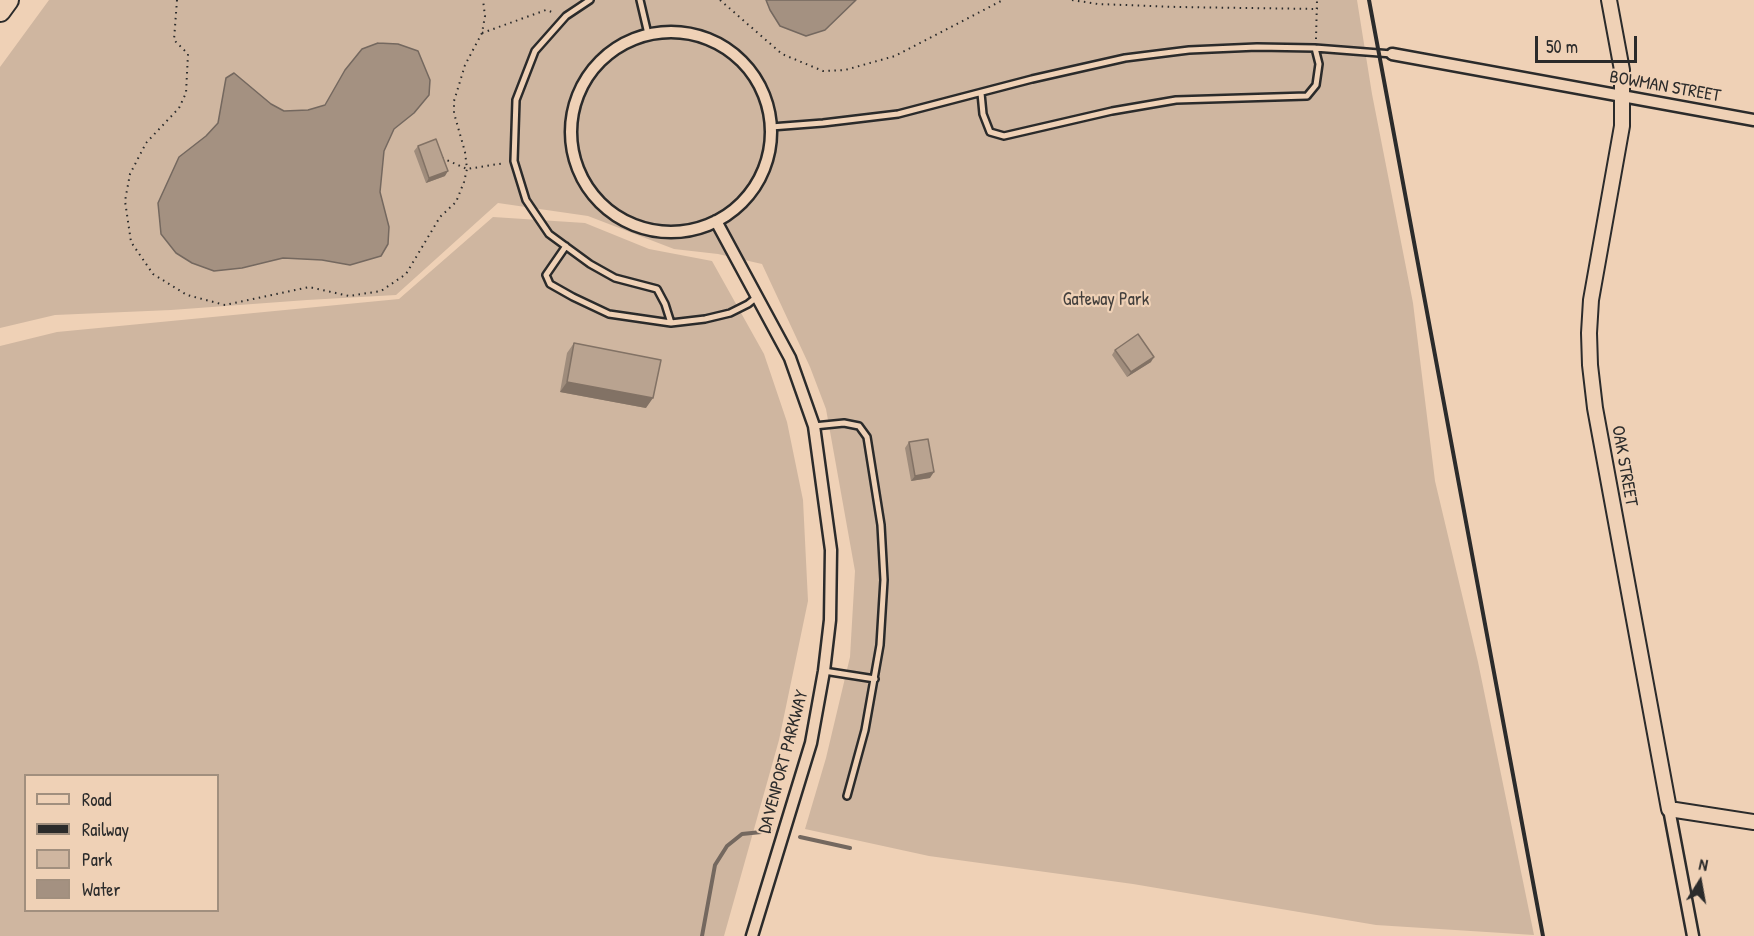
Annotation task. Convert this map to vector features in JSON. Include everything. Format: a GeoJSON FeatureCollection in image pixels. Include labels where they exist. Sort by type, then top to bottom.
{"type":"FeatureCollection","features":[{"type":"Feature","properties":{"kind":"highway"},"geometry":{"type":"LineString","coordinates":[[0,11],[8,0]]}},
{"type":"Feature","properties":{"kind":"street","name":"OAK STREET"},"geometry":{"type":"LineString","coordinates":[[1609,0],[1622,70],[1622,126],[1591,300],[1590,365],[1595,408],[1693,936]]}},
{"type":"Feature","properties":{"kind":"street"},"geometry":{"type":"LineString","coordinates":[[677,32],[706,38],[732,52],[757,81],[766,99],[771,128],[770,150],[763,172],[751,192],[735,208],[716,221],[693,229],[669,232],[645,228],[623,219],[603,205],[593,193],[577,165],[571,142],[572,118],[578,95],[585,81],[605,56],[625,42],[648,34],[677,32]]}},
{"type":"Feature","properties":{"kind":"street","name":"BOWMAN STREET"},"geometry":{"type":"LineString","coordinates":[[1392,54],[1754,120]]}},
{"type":"Feature","properties":{"kind":"street","name":"DAVENPORT PARKWAY"},"geometry":{"type":"LineString","coordinates":[[716,221],[790,358],[814,426],[831,550],[830,620],[824,671],[811,743],[752,936]]}},
{"type":"Feature","properties":{"kind":"street"},"geometry":{"type":"LineString","coordinates":[[1669,808],[1754,822]]}},
{"type":"Feature","properties":{"kind":"lane"},"geometry":{"type":"LineString","coordinates":[[590,0],[566,16],[535,51],[516,100],[514,161],[526,200],[549,234],[590,264],[615,278],[657,289],[671,323]]}},
{"type":"Feature","properties":{"kind":"lane"},"geometry":{"type":"LineString","coordinates":[[639,0],[648,34]]}},
{"type":"Feature","properties":{"kind":"lane"},"geometry":{"type":"LineString","coordinates":[[981,93],[983,114],[990,132],[1004,136],[1112,111],[1176,100],[1307,96],[1316,84],[1318,64],[1315,48]]}},
{"type":"Feature","properties":{"kind":"lane"},"geometry":{"type":"LineString","coordinates":[[771,128],[898,114],[1032,79],[1125,58],[1189,50],[1315,48],[1392,54]]}},
{"type":"Feature","properties":{"kind":"lane"},"geometry":{"type":"LineString","coordinates":[[566,246],[546,274],[550,284],[609,314],[671,323],[705,319],[730,313],[758,296]]}},
{"type":"Feature","properties":{"kind":"lane"},"geometry":{"type":"LineString","coordinates":[[814,426],[844,423],[859,426],[867,437],[881,525],[884,580],[880,645],[865,730],[847,796]]}},
{"type":"Feature","properties":{"kind":"lane"},"geometry":{"type":"LineString","coordinates":[[824,671],[875,679]]}},
{"type":"Feature","properties":{"kind":"path"},"geometry":{"type":"LineString","coordinates":[[177,0],[174,40],[188,54],[186,93],[179,108],[146,144],[130,174],[125,201],[131,242],[153,274],[187,295],[225,305],[309,288],[349,296],[381,291],[406,274],[440,217],[456,202],[467,169],[465,152],[454,113],[454,101],[465,65],[482,33],[483,0]]}},
{"type":"Feature","properties":{"kind":"path"},"geometry":{"type":"LineString","coordinates":[[720,0],[782,54],[823,72],[845,70],[895,56],[1003,0]]}},
{"type":"Feature","properties":{"kind":"path"},"geometry":{"type":"LineString","coordinates":[[1072,0],[1098,4],[1177,8],[1318,9]]}},
{"type":"Feature","properties":{"kind":"path"},"geometry":{"type":"LineString","coordinates":[[1315,48],[1317,0]]}},
{"type":"Feature","properties":{"kind":"path"},"geometry":{"type":"LineString","coordinates":[[482,33],[546,10],[566,16]]}},
{"type":"Feature","properties":{"kind":"path"},"geometry":{"type":"LineString","coordinates":[[442,158],[467,169],[514,161]]}},
{"type":"Feature","properties":{"kind":"green space","name":"Gateway Park"},"geometry":{"type":"Polygon","coordinates":[[[49,0],[1357,0],[1372,94],[1413,303],[1435,481],[1478,662],[1534,935],[1376,925],[1133,884],[929,856],[805,829],[826,758],[850,657],[855,571],[826,409],[810,367],[762,264],[718,254],[674,249],[588,216],[498,203],[396,295],[171,310],[55,315],[0,328],[0,67],[49,0]]]}},
{"type":"Feature","properties":{"kind":"green space"},"geometry":{"type":"Polygon","coordinates":[[[493,217],[585,223],[649,249],[712,261],[764,354],[787,422],[803,500],[808,601],[779,740],[724,936],[0,936],[0,346],[57,332],[399,299],[493,217]]]}},
{"type":"Feature","properties":{"kind":"water"},"geometry":{"type":"Polygon","coordinates":[[[766,0],[856,0],[825,30],[806,36],[780,26],[766,0]]]}},
{"type":"Feature","properties":{"kind":"water"},"geometry":{"type":"Polygon","coordinates":[[[378,43],[398,44],[418,51],[430,80],[429,95],[414,113],[394,129],[384,151],[380,192],[389,227],[388,244],[381,256],[350,265],[322,260],[283,258],[242,268],[214,271],[192,263],[176,253],[161,234],[158,203],[179,157],[206,136],[218,123],[226,78],[234,73],[271,104],[284,111],[308,110],[325,105],[345,70],[362,49],[378,43]]]}},
{"type":"Feature","properties":{"kind":"building"},"geometry":{"type":"Polygon","coordinates":[[[436,139],[448,171],[429,178],[418,146],[436,139]]]}},
{"type":"Feature","properties":{"kind":"building"},"geometry":{"type":"Polygon","coordinates":[[[1138,334],[1154,357],[1131,372],[1115,350],[1138,334]]]}},
{"type":"Feature","properties":{"kind":"building"},"geometry":{"type":"Polygon","coordinates":[[[574,343],[661,360],[653,398],[567,382],[574,343]]]}},
{"type":"Feature","properties":{"kind":"building"},"geometry":{"type":"Polygon","coordinates":[[[928,439],[934,472],[915,476],[909,442],[928,439]]]}},
{"type":"Feature","properties":{"kind":"waterway"},"geometry":{"type":"LineString","coordinates":[[702,936],[715,865],[727,846],[742,834],[771,831]]}},
{"type":"Feature","properties":{"kind":"waterway"},"geometry":{"type":"LineString","coordinates":[[800,837],[850,848]]}},
{"type":"Feature","properties":{"kind":"railway"},"geometry":{"type":"LineString","coordinates":[[1369,0],[1543,936]]}}]}
